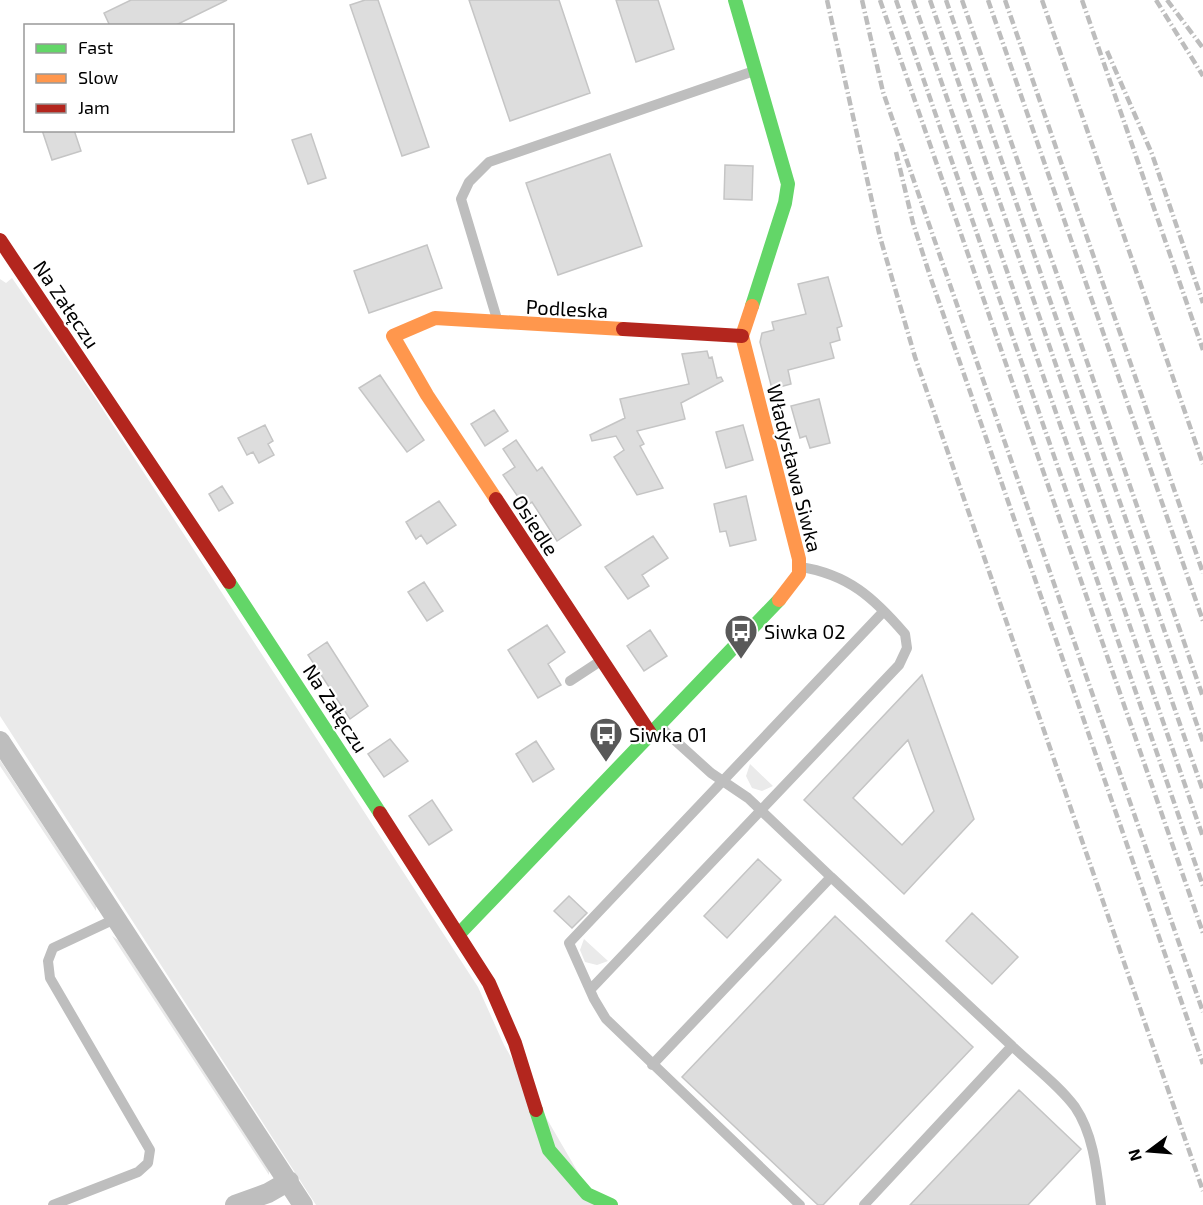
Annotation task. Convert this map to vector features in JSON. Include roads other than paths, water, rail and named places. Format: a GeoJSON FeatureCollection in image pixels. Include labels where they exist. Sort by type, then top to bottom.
{"type":"FeatureCollection","features":[{"type":"Feature","properties":{"kind":"street"},"geometry":{"type":"LineString","coordinates":[[735,0],[757,69],[788,184],[785,203],[742,336]]}},
{"type":"Feature","properties":{"kind":"street","name":"Na Załęczu"},"geometry":{"type":"LineString","coordinates":[[0,241],[154,467],[489,983],[508,1026],[549,1150],[587,1194],[611,1205]]}},
{"type":"Feature","properties":{"kind":"street","name":"Podleska"},"geometry":{"type":"LineString","coordinates":[[393,336],[435,318],[742,336]]}},
{"type":"Feature","properties":{"kind":"street","name":"Osiedle"},"geometry":{"type":"LineString","coordinates":[[393,336],[427,394],[602,660],[654,729]]}},
{"type":"Feature","properties":{"kind":"street","name":"Władysława Siwka"},"geometry":{"type":"LineString","coordinates":[[459,934],[791,587],[800,567],[742,336]]}},
{"type":"Feature","properties":{"kind":"street"},"geometry":{"type":"LineString","coordinates":[[0,741],[303,1205]]}},
{"type":"Feature","properties":{"kind":"street"},"geometry":{"type":"LineString","coordinates":[[235,1205],[268,1193],[289,1181]]}},
{"type":"Feature","properties":{"kind":"lane"},"geometry":{"type":"LineString","coordinates":[[498,323],[461,199],[469,182],[489,162],[757,69]]}},
{"type":"Feature","properties":{"kind":"lane"},"geometry":{"type":"LineString","coordinates":[[590,990],[903,660],[907,648],[905,634],[882,612],[844,579],[829,572],[800,567]]}},
{"type":"Feature","properties":{"kind":"lane"},"geometry":{"type":"LineString","coordinates":[[800,1205],[606,1019],[569,944],[882,612]]}},
{"type":"Feature","properties":{"kind":"lane"},"geometry":{"type":"LineString","coordinates":[[570,681],[602,660]]}},
{"type":"Feature","properties":{"kind":"lane"},"geometry":{"type":"LineString","coordinates":[[654,729],[761,810],[1070,1101],[1082,1118],[1094,1154],[1101,1205]]}},
{"type":"Feature","properties":{"kind":"lane"},"geometry":{"type":"LineString","coordinates":[[652,1065],[831,877]]}},
{"type":"Feature","properties":{"kind":"lane"},"geometry":{"type":"LineString","coordinates":[[53,1205],[138,1173],[148,1163],[150,1150],[50,978],[48,961],[53,948],[117,918]]}},
{"type":"Feature","properties":{"kind":"lane"},"geometry":{"type":"LineString","coordinates":[[864,1205],[1012,1046]]}},
{"type":"Feature","properties":{"kind":"railway"},"geometry":{"type":"LineString","coordinates":[[827,0],[880,237],[915,357],[1203,1191]]}},
{"type":"Feature","properties":{"kind":"railway"},"geometry":{"type":"LineString","coordinates":[[862,0],[883,92],[1203,1012]]}},
{"type":"Feature","properties":{"kind":"railway"},"geometry":{"type":"LineString","coordinates":[[880,0],[1203,933]]}},
{"type":"Feature","properties":{"kind":"railway"},"geometry":{"type":"LineString","coordinates":[[896,0],[1203,886]]}},
{"type":"Feature","properties":{"kind":"railway"},"geometry":{"type":"LineString","coordinates":[[913,0],[1203,837]]}},
{"type":"Feature","properties":{"kind":"railway"},"geometry":{"type":"LineString","coordinates":[[930,0],[1203,791]]}},
{"type":"Feature","properties":{"kind":"railway"},"geometry":{"type":"LineString","coordinates":[[946,0],[1203,742]]}},
{"type":"Feature","properties":{"kind":"railway"},"geometry":{"type":"LineString","coordinates":[[962,0],[1203,697]]}},
{"type":"Feature","properties":{"kind":"railway"},"geometry":{"type":"LineString","coordinates":[[988,0],[1203,621]]}},
{"type":"Feature","properties":{"kind":"railway"},"geometry":{"type":"LineString","coordinates":[[1005,0],[1203,573]]}},
{"type":"Feature","properties":{"kind":"railway"},"geometry":{"type":"LineString","coordinates":[[1042,0],[1203,464]]}},
{"type":"Feature","properties":{"kind":"railway"},"geometry":{"type":"LineString","coordinates":[[1082,0],[1203,350]]}},
{"type":"Feature","properties":{"kind":"railway"},"geometry":{"type":"LineString","coordinates":[[1156,0],[1203,76]]}},
{"type":"Feature","properties":{"kind":"railway"},"geometry":{"type":"LineString","coordinates":[[1167,0],[1203,48]]}},
{"type":"Feature","properties":{"kind":"railway"},"geometry":{"type":"LineString","coordinates":[[1107,51],[1152,154],[1203,303]]}},
{"type":"Feature","properties":{"kind":"railway"},"geometry":{"type":"LineString","coordinates":[[896,152],[913,223],[931,279],[1203,1064]]}},
{"type":"Feature","properties":{"kind":"place","name":"Siwka 02"},"geometry":{"type":"Point","coordinates":[741,660]}},
{"type":"Feature","properties":{"kind":"place","name":"Siwka 01"},"geometry":{"type":"Point","coordinates":[606,763]}}]}
